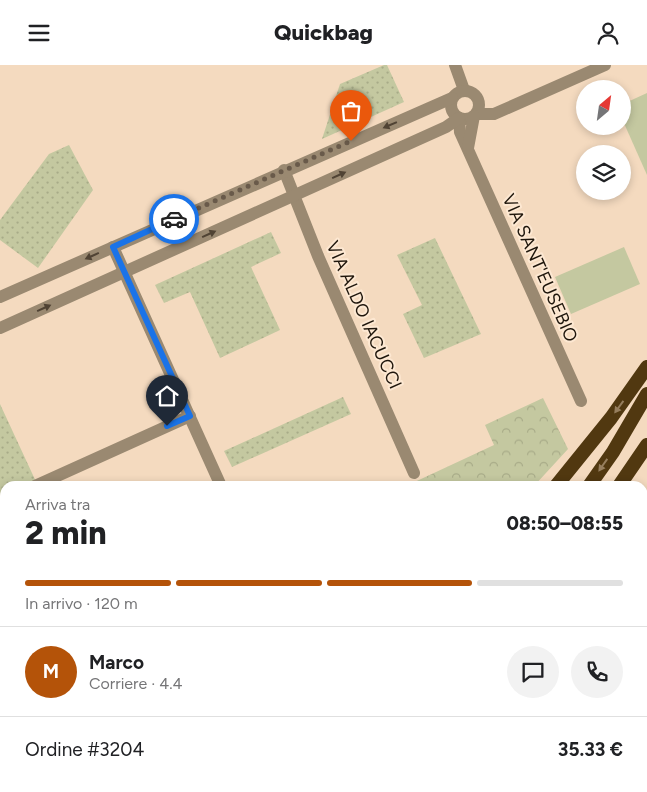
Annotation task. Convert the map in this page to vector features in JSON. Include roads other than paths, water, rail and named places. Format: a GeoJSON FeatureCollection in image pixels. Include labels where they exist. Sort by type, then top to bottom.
{"type":"FeatureCollection","features":[{"type":"Feature","properties":{"kind":"highway"},"geometry":{"type":"LineString","coordinates":[[560,481],[600,432],[647,367]]}},
{"type":"Feature","properties":{"kind":"highway"},"geometry":{"type":"LineString","coordinates":[[593,481],[613,452],[647,394]]}},
{"type":"Feature","properties":{"kind":"highway"},"geometry":{"type":"LineString","coordinates":[[622,481],[647,445]]}},
{"type":"Feature","properties":{"kind":"street"},"geometry":{"type":"LineString","coordinates":[[455,65],[464,91]]}},
{"type":"Feature","properties":{"kind":"street"},"geometry":{"type":"LineString","coordinates":[[0,328],[446,127],[459,118],[468,119],[475,115],[494,114],[605,65]]}},
{"type":"Feature","properties":{"kind":"street"},"geometry":{"type":"LineString","coordinates":[[0,297],[464,91],[477,96],[480,105],[475,115],[468,148]]}},
{"type":"Feature","properties":{"kind":"street","name":"VIA SANT'EUSEBIO"},"geometry":{"type":"LineString","coordinates":[[452,97],[452,111],[459,118],[460,132],[581,401]]}},
{"type":"Feature","properties":{"kind":"street","name":"VIA ALDO IACUCCI"},"geometry":{"type":"LineString","coordinates":[[284,170],[318,256],[414,473]]}},
{"type":"Feature","properties":{"kind":"street"},"geometry":{"type":"LineString","coordinates":[[113,247],[220,481]]}},
{"type":"Feature","properties":{"kind":"street"},"geometry":{"type":"LineString","coordinates":[[46,481],[190,416]]}}]}
